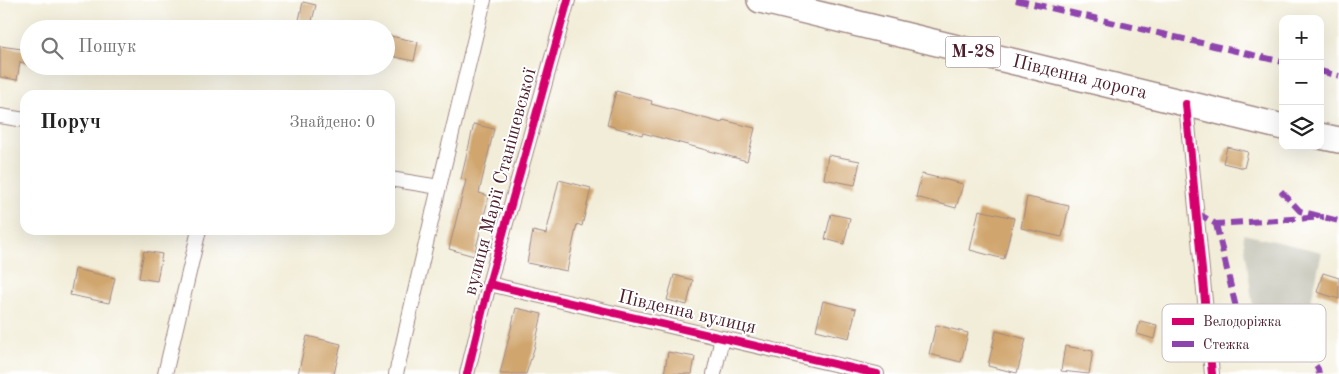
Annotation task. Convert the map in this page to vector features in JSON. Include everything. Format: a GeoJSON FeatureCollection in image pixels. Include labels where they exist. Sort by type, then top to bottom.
{"type":"FeatureCollection","features":[{"type":"Feature","properties":{"kind":"highway","name":"Південна дорога"},"geometry":{"type":"LineString","coordinates":[[760,0],[1279,126]]}},
{"type":"Feature","properties":{"kind":"highway"},"geometry":{"type":"LineString","coordinates":[[1324,137],[1339,140]]}},
{"type":"Feature","properties":{"kind":"street"},"geometry":{"type":"LineString","coordinates":[[396,374],[484,0]]}},
{"type":"Feature","properties":{"kind":"street","name":"вулиця Марії Станішевської"},"geometry":{"type":"LineString","coordinates":[[467,374],[489,284],[568,0]]}},
{"type":"Feature","properties":{"kind":"street"},"geometry":{"type":"LineString","coordinates":[[1186,104],[1205,304]]}},
{"type":"Feature","properties":{"kind":"street"},"geometry":{"type":"LineString","coordinates":[[0,116],[20,119]]}},
{"type":"Feature","properties":{"kind":"street"},"geometry":{"type":"LineString","coordinates":[[395,180],[439,187]]}},
{"type":"Feature","properties":{"kind":"street"},"geometry":{"type":"LineString","coordinates":[[164,374],[198,235]]}},
{"type":"Feature","properties":{"kind":"street","name":"Південна вулиця"},"geometry":{"type":"LineString","coordinates":[[489,284],[877,374]]}},
{"type":"Feature","properties":{"kind":"street"},"geometry":{"type":"LineString","coordinates":[[714,374],[722,338]]}},
{"type":"Feature","properties":{"kind":"shaded area"},"geometry":{"type":"Polygon","coordinates":[[[1243,234],[1322,252],[1310,304],[1253,304],[1243,234]]]}},
{"type":"Feature","properties":{"kind":"building"},"geometry":{"type":"Polygon","coordinates":[[[303,2],[316,5],[312,20],[299,20],[303,2]]]}},
{"type":"Feature","properties":{"kind":"building"},"geometry":{"type":"Polygon","coordinates":[[[395,37],[418,42],[414,61],[395,57],[395,37]]]}},
{"type":"Feature","properties":{"kind":"building"},"geometry":{"type":"Polygon","coordinates":[[[0,46],[20,49],[17,80],[0,77],[0,46]]]}},
{"type":"Feature","properties":{"kind":"building"},"geometry":{"type":"Polygon","coordinates":[[[616,91],[652,101],[651,104],[722,123],[723,120],[755,128],[747,161],[607,125],[616,91]]]}},
{"type":"Feature","properties":{"kind":"building"},"geometry":{"type":"Polygon","coordinates":[[[474,124],[494,129],[479,193],[489,196],[474,256],[449,249],[466,180],[461,179],[474,124]]]}},
{"type":"Feature","properties":{"kind":"building"},"geometry":{"type":"Polygon","coordinates":[[[1227,147],[1248,152],[1244,168],[1223,163],[1227,147]]]}},
{"type":"Feature","properties":{"kind":"building"},"geometry":{"type":"Polygon","coordinates":[[[828,155],[860,161],[855,185],[824,179],[828,155]]]}},
{"type":"Feature","properties":{"kind":"building"},"geometry":{"type":"Polygon","coordinates":[[[922,174],[963,184],[956,208],[916,197],[922,174]]]}},
{"type":"Feature","properties":{"kind":"building"},"geometry":{"type":"Polygon","coordinates":[[[559,180],[591,188],[582,226],[577,224],[567,271],[527,263],[533,231],[546,234],[559,180]]]}},
{"type":"Feature","properties":{"kind":"building"},"geometry":{"type":"Polygon","coordinates":[[[1027,197],[1069,206],[1062,237],[1021,228],[1027,197]]]}},
{"type":"Feature","properties":{"kind":"building"},"geometry":{"type":"Polygon","coordinates":[[[979,210],[1014,218],[1004,259],[970,250],[979,210]]]}},
{"type":"Feature","properties":{"kind":"building"},"geometry":{"type":"Polygon","coordinates":[[[831,214],[850,218],[844,244],[825,239],[831,214]]]}},
{"type":"Feature","properties":{"kind":"building"},"geometry":{"type":"Polygon","coordinates":[[[144,251],[162,254],[157,281],[139,278],[144,251]]]}},
{"type":"Feature","properties":{"kind":"building"},"geometry":{"type":"Polygon","coordinates":[[[75,269],[115,278],[109,303],[70,295],[75,269]]]}},
{"type":"Feature","properties":{"kind":"building"},"geometry":{"type":"Polygon","coordinates":[[[1323,273],[1339,278],[1339,299],[1317,292],[1323,273]]]}},
{"type":"Feature","properties":{"kind":"building"},"geometry":{"type":"Polygon","coordinates":[[[674,275],[693,280],[687,305],[667,300],[674,275]]]}},
{"type":"Feature","properties":{"kind":"building"},"geometry":{"type":"Polygon","coordinates":[[[823,301],[856,309],[849,338],[816,330],[823,301]]]}},
{"type":"Feature","properties":{"kind":"building"},"geometry":{"type":"Polygon","coordinates":[[[516,308],[542,314],[534,349],[526,374],[500,374],[516,308]]]}},
{"type":"Feature","properties":{"kind":"building"},"geometry":{"type":"Polygon","coordinates":[[[1140,321],[1157,325],[1154,339],[1137,334],[1140,321]]]}},
{"type":"Feature","properties":{"kind":"building"},"geometry":{"type":"Polygon","coordinates":[[[936,325],[968,333],[961,362],[929,354],[936,325]]]}},
{"type":"Feature","properties":{"kind":"building"},"geometry":{"type":"Polygon","coordinates":[[[996,331],[1026,339],[1017,373],[988,366],[996,331]]]}},
{"type":"Feature","properties":{"kind":"building"},"geometry":{"type":"Polygon","coordinates":[[[307,336],[341,344],[334,374],[298,374],[307,336]]]}},
{"type":"Feature","properties":{"kind":"building"},"geometry":{"type":"Polygon","coordinates":[[[1065,346],[1093,351],[1089,374],[1061,371],[1065,346]]]}},
{"type":"Feature","properties":{"kind":"building"},"geometry":{"type":"Polygon","coordinates":[[[668,352],[695,357],[692,374],[664,374],[668,352]]]}},
{"type":"Feature","properties":{"kind":"marked path"},"geometry":{"type":"LineString","coordinates":[[1016,0],[1279,61]]}},
{"type":"Feature","properties":{"kind":"marked path"},"geometry":{"type":"LineString","coordinates":[[1324,72],[1339,76]]}},
{"type":"Feature","properties":{"kind":"marked path"},"geometry":{"type":"LineString","coordinates":[[1281,191],[1300,211],[1339,221]]}},
{"type":"Feature","properties":{"kind":"marked path"},"geometry":{"type":"LineString","coordinates":[[1197,213],[1216,224],[1324,217]]}},
{"type":"Feature","properties":{"kind":"marked path"},"geometry":{"type":"LineString","coordinates":[[1216,224],[1235,304]]}},
{"type":"Feature","properties":{"kind":"marked path"},"geometry":{"type":"LineString","coordinates":[[1313,362],[1319,374]]}},
{"type":"Feature","properties":{"kind":"cycle path"},"geometry":{"type":"LineString","coordinates":[[467,374],[489,284],[568,0]]}},
{"type":"Feature","properties":{"kind":"cycle path"},"geometry":{"type":"LineString","coordinates":[[1186,104],[1205,304]]}},
{"type":"Feature","properties":{"kind":"cycle path"},"geometry":{"type":"LineString","coordinates":[[489,284],[877,374]]}},
{"type":"Feature","properties":{"kind":"cycle path"},"geometry":{"type":"LineString","coordinates":[[1211,362],[1212,374]]}}]}
